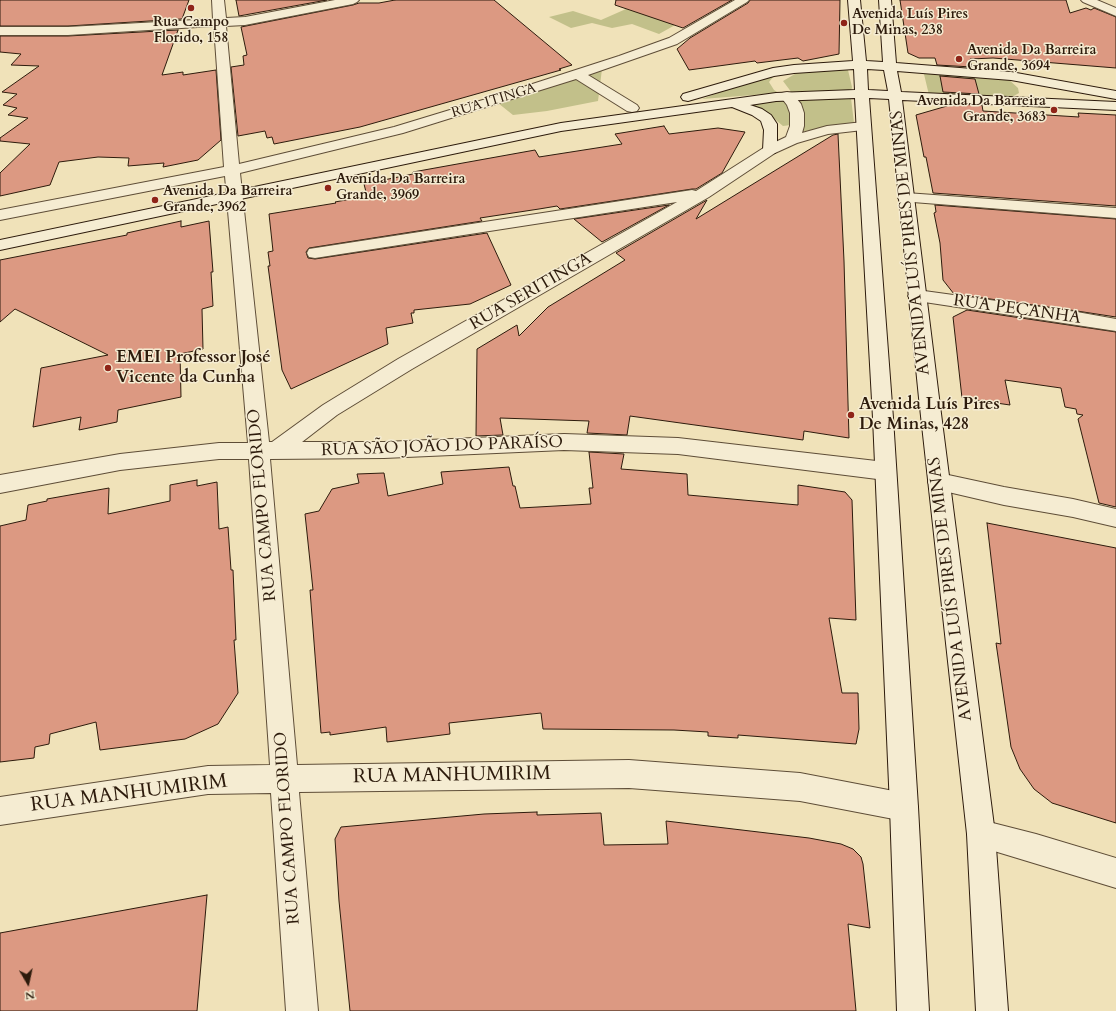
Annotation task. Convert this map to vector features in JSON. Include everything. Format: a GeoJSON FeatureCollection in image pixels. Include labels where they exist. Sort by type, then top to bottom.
{"type":"FeatureCollection","features":[{"type":"Feature","properties":{"kind":"street","name":"RUA CAMPO FLORIDO"},"geometry":{"type":"LineString","coordinates":[[218,0],[234,196],[267,451],[284,779],[302,1011]]}},
{"type":"Feature","properties":{"kind":"street"},"geometry":{"type":"LineString","coordinates":[[0,31],[68,31],[246,21],[353,0]]}},
{"type":"Feature","properties":{"kind":"street","name":"RUA ITINGA"},"geometry":{"type":"LineString","coordinates":[[0,215],[232,170],[398,130],[491,102],[673,41],[744,0]]}},
{"type":"Feature","properties":{"kind":"street","name":"AVENIDA LUÍS PIRES DE MINAS"},"geometry":{"type":"LineString","coordinates":[[854,0],[862,94],[886,471],[913,1011]]}},
{"type":"Feature","properties":{"kind":"street","name":"AVENIDA LUÍS PIRES DE MINAS"},"geometry":{"type":"LineString","coordinates":[[885,0],[890,66],[895,95],[917,296],[981,834],[992,1011]]}},
{"type":"Feature","properties":{"kind":"street"},"geometry":{"type":"LineString","coordinates":[[1087,0],[1116,12]]}},
{"type":"Feature","properties":{"kind":"street"},"geometry":{"type":"LineString","coordinates":[[561,127],[582,119],[699,95],[754,77],[794,69],[860,65],[1011,76],[1116,95]]}},
{"type":"Feature","properties":{"kind":"street"},"geometry":{"type":"LineString","coordinates":[[792,140],[797,126],[797,113],[794,104],[777,87],[776,80],[780,75],[794,69]]}},
{"type":"Feature","properties":{"kind":"street"},"geometry":{"type":"LineString","coordinates":[[577,74],[632,108]]}},
{"type":"Feature","properties":{"kind":"street"},"geometry":{"type":"LineString","coordinates":[[1010,101],[1023,97],[1026,94],[1026,89],[1023,85],[1011,76]]}},
{"type":"Feature","properties":{"kind":"street"},"geometry":{"type":"LineString","coordinates":[[0,245],[561,127],[787,96],[862,94],[895,95],[1116,106]]}},
{"type":"Feature","properties":{"kind":"street"},"geometry":{"type":"LineString","coordinates":[[733,103],[757,112],[766,118],[772,130],[770,150]]}},
{"type":"Feature","properties":{"kind":"street","name":"RUA SERITINGA"},"geometry":{"type":"LineString","coordinates":[[267,451],[405,364],[703,194],[770,150],[792,140],[827,130],[863,126]]}},
{"type":"Feature","properties":{"kind":"street"},"geometry":{"type":"LineString","coordinates":[[315,253],[703,194]]}},
{"type":"Feature","properties":{"kind":"street"},"geometry":{"type":"LineString","coordinates":[[906,198],[1116,213]]}},
{"type":"Feature","properties":{"kind":"street","name":"RUA PEÇANHA"},"geometry":{"type":"LineString","coordinates":[[917,296],[1077,318],[1116,326]]}},
{"type":"Feature","properties":{"kind":"street","name":"RUA SÃO JOÃO DO PARAÍSO"},"geometry":{"type":"LineString","coordinates":[[0,484],[120,462],[219,451],[384,450],[564,442],[678,446],[886,471]]}},
{"type":"Feature","properties":{"kind":"street"},"geometry":{"type":"LineString","coordinates":[[939,482],[1004,496],[1073,508],[1116,518]]}},
{"type":"Feature","properties":{"kind":"street","name":"RUA MANHUMIRIM"},"geometry":{"type":"LineString","coordinates":[[0,811],[208,780],[629,774],[800,787],[904,807]]}},
{"type":"Feature","properties":{"kind":"street"},"geometry":{"type":"LineString","coordinates":[[981,834],[1036,848],[1116,873]]}},
{"type":"Feature","properties":{"kind":"shaded area"},"geometry":{"type":"Polygon","coordinates":[[[626,9],[652,17],[663,10],[686,19],[659,34],[632,24],[612,28],[592,23],[571,28],[549,17],[573,11],[601,20],[626,9]]]}},
{"type":"Feature","properties":{"kind":"shaded area"},"geometry":{"type":"Polygon","coordinates":[[[602,69],[598,101],[547,111],[513,115],[498,103],[602,69]]]}},
{"type":"Feature","properties":{"kind":"shaded area"},"geometry":{"type":"Polygon","coordinates":[[[848,70],[852,87],[851,92],[792,93],[783,81],[800,71],[848,70]]]}},
{"type":"Feature","properties":{"kind":"shaded area"},"geometry":{"type":"Polygon","coordinates":[[[923,70],[1006,77],[1018,88],[1019,93],[1012,97],[1005,98],[929,95],[923,70]]]}},
{"type":"Feature","properties":{"kind":"shaded area"},"geometry":{"type":"Polygon","coordinates":[[[774,76],[769,82],[774,90],[779,93],[702,99],[736,86],[774,76]]]}},
{"type":"Feature","properties":{"kind":"shaded area"},"geometry":{"type":"Polygon","coordinates":[[[779,96],[790,105],[791,125],[783,126],[771,116],[748,103],[779,96]]]}},
{"type":"Feature","properties":{"kind":"shaded area"},"geometry":{"type":"Polygon","coordinates":[[[851,98],[854,123],[800,132],[804,113],[799,99],[851,98]]]}},
{"type":"Feature","properties":{"kind":"building"},"geometry":{"type":"Polygon","coordinates":[[[0,0],[189,0],[182,19],[68,26],[0,26],[0,0]]]}},
{"type":"Feature","properties":{"kind":"building"},"geometry":{"type":"Polygon","coordinates":[[[236,0],[327,0],[239,16],[236,0]]]}},
{"type":"Feature","properties":{"kind":"building"},"geometry":{"type":"Polygon","coordinates":[[[395,0],[494,0],[572,65],[559,69],[561,70],[360,127],[274,144],[272,137],[267,138],[265,131],[238,136],[231,67],[244,65],[243,56],[247,55],[241,27],[359,3],[379,3],[395,0]]]}},
{"type":"Feature","properties":{"kind":"building"},"geometry":{"type":"Polygon","coordinates":[[[616,0],[732,0],[683,28],[615,5],[616,0]]]}},
{"type":"Feature","properties":{"kind":"building"},"geometry":{"type":"Polygon","coordinates":[[[750,0],[840,0],[839,54],[803,61],[798,58],[757,63],[755,61],[689,70],[677,49],[690,38],[748,3],[750,0]]]}},
{"type":"Feature","properties":{"kind":"building"},"geometry":{"type":"Polygon","coordinates":[[[900,0],[1066,0],[1070,13],[1086,8],[1091,10],[1094,8],[1116,17],[1116,68],[993,58],[970,59],[972,67],[937,65],[935,58],[919,58],[908,53],[900,0]]]}},
{"type":"Feature","properties":{"kind":"building"},"geometry":{"type":"Polygon","coordinates":[[[178,30],[162,75],[183,72],[183,75],[216,70],[221,140],[198,160],[163,167],[164,163],[128,166],[129,158],[98,157],[59,162],[50,185],[0,196],[0,173],[30,144],[0,141],[0,138],[28,118],[8,115],[17,108],[3,105],[17,94],[2,92],[39,66],[11,65],[21,54],[0,52],[0,36],[68,36],[178,30]]]}},
{"type":"Feature","properties":{"kind":"building"},"geometry":{"type":"Polygon","coordinates":[[[940,76],[975,79],[979,94],[943,92],[940,76]]]}},
{"type":"Feature","properties":{"kind":"building"},"geometry":{"type":"Polygon","coordinates":[[[946,104],[982,105],[983,111],[1079,117],[1078,113],[1116,115],[1116,206],[933,193],[916,115],[947,106],[946,104]]]}},
{"type":"Feature","properties":{"kind":"building"},"geometry":{"type":"Polygon","coordinates":[[[664,126],[669,134],[718,128],[745,132],[722,173],[696,189],[560,209],[557,206],[480,218],[482,221],[309,248],[306,252],[308,258],[315,259],[487,233],[511,285],[470,304],[414,310],[414,313],[411,313],[413,323],[386,328],[388,344],[291,389],[282,370],[268,266],[270,266],[268,252],[273,251],[269,214],[336,203],[335,202],[367,196],[364,184],[413,174],[413,172],[535,150],[539,157],[622,144],[615,134],[664,126]]]}},
{"type":"Feature","properties":{"kind":"building"},"geometry":{"type":"Polygon","coordinates":[[[838,134],[844,261],[849,438],[804,431],[803,440],[630,416],[627,435],[587,433],[589,421],[500,418],[503,435],[476,436],[477,349],[517,325],[519,336],[548,307],[625,260],[616,253],[707,200],[696,219],[833,135],[838,134]]]}},
{"type":"Feature","properties":{"kind":"building"},"geometry":{"type":"Polygon","coordinates":[[[669,205],[602,242],[574,219],[669,205]]]}},
{"type":"Feature","properties":{"kind":"building"},"geometry":{"type":"Polygon","coordinates":[[[935,205],[1116,219],[1116,317],[954,294],[943,280],[940,243],[934,213],[936,212],[935,205]]]}},
{"type":"Feature","properties":{"kind":"building"},"geometry":{"type":"Polygon","coordinates":[[[181,221],[181,227],[209,221],[213,272],[211,272],[213,306],[202,309],[203,349],[180,354],[181,397],[118,410],[117,422],[79,430],[81,417],[33,427],[41,368],[108,355],[15,309],[0,322],[0,260],[127,235],[127,233],[181,221]]]}},
{"type":"Feature","properties":{"kind":"building"},"geometry":{"type":"Polygon","coordinates":[[[967,310],[1116,332],[1116,507],[1099,503],[1078,419],[1083,415],[1077,414],[1076,409],[1065,407],[1061,388],[1005,380],[1010,405],[962,398],[953,317],[967,310]]]}},
{"type":"Feature","properties":{"kind":"building"},"geometry":{"type":"Polygon","coordinates":[[[589,452],[624,454],[621,469],[687,474],[688,495],[798,505],[798,485],[845,492],[852,500],[856,620],[829,618],[842,693],[858,693],[859,729],[856,744],[738,735],[738,738],[708,736],[708,732],[674,730],[543,729],[541,713],[449,723],[450,734],[387,742],[386,727],[330,735],[330,732],[321,733],[310,590],[313,590],[305,514],[319,511],[332,489],[359,483],[357,474],[384,473],[388,496],[443,484],[441,472],[509,467],[520,508],[591,504],[589,488],[593,488],[589,452]]]}},
{"type":"Feature","properties":{"kind":"building"},"geometry":{"type":"Polygon","coordinates":[[[197,480],[197,486],[217,482],[219,529],[228,527],[231,570],[233,570],[236,640],[234,640],[238,693],[218,724],[185,739],[100,750],[96,722],[50,734],[49,744],[35,747],[34,758],[0,762],[0,526],[26,520],[28,505],[47,501],[47,499],[109,488],[108,514],[170,501],[170,485],[197,480]]]}},
{"type":"Feature","properties":{"kind":"building"},"geometry":{"type":"Polygon","coordinates":[[[987,523],[1116,548],[1116,823],[1052,803],[1034,789],[1020,769],[1011,747],[996,643],[1001,644],[987,523]]]}},
{"type":"Feature","properties":{"kind":"building"},"geometry":{"type":"Polygon","coordinates":[[[537,812],[537,815],[601,813],[604,845],[668,844],[666,821],[809,838],[841,844],[853,849],[861,857],[863,864],[870,928],[848,924],[856,1011],[350,1011],[339,901],[335,839],[341,827],[484,814],[537,812]]]}},
{"type":"Feature","properties":{"kind":"building"},"geometry":{"type":"Polygon","coordinates":[[[207,895],[197,1011],[0,1011],[0,933],[207,895]]]}},
{"type":"Feature","properties":{"kind":"place","name":"Rua Campo Florido, 158"},"geometry":{"type":"Point","coordinates":[191,8]}},
{"type":"Feature","properties":{"kind":"place","name":"Avenida Luís Pires De Minas, 238"},"geometry":{"type":"Point","coordinates":[844,23]}},
{"type":"Feature","properties":{"kind":"place","name":"Avenida Da Barreira Grande, 3694"},"geometry":{"type":"Point","coordinates":[959,59]}},
{"type":"Feature","properties":{"kind":"place","name":"Avenida Da Barreira Grande, 3683"},"geometry":{"type":"Point","coordinates":[1054,110]}},
{"type":"Feature","properties":{"kind":"place","name":"Avenida Da Barreira Grande, 3969"},"geometry":{"type":"Point","coordinates":[328,188]}},
{"type":"Feature","properties":{"kind":"place","name":"Avenida Da Barreira Grande, 3962"},"geometry":{"type":"Point","coordinates":[155,200]}},
{"type":"Feature","properties":{"kind":"place","name":"EMEI Professor José Vicente da Cunha"},"geometry":{"type":"Point","coordinates":[108,368]}},
{"type":"Feature","properties":{"kind":"place","name":"Avenida Luís Pires De Minas, 428"},"geometry":{"type":"Point","coordinates":[851,415]}}]}
